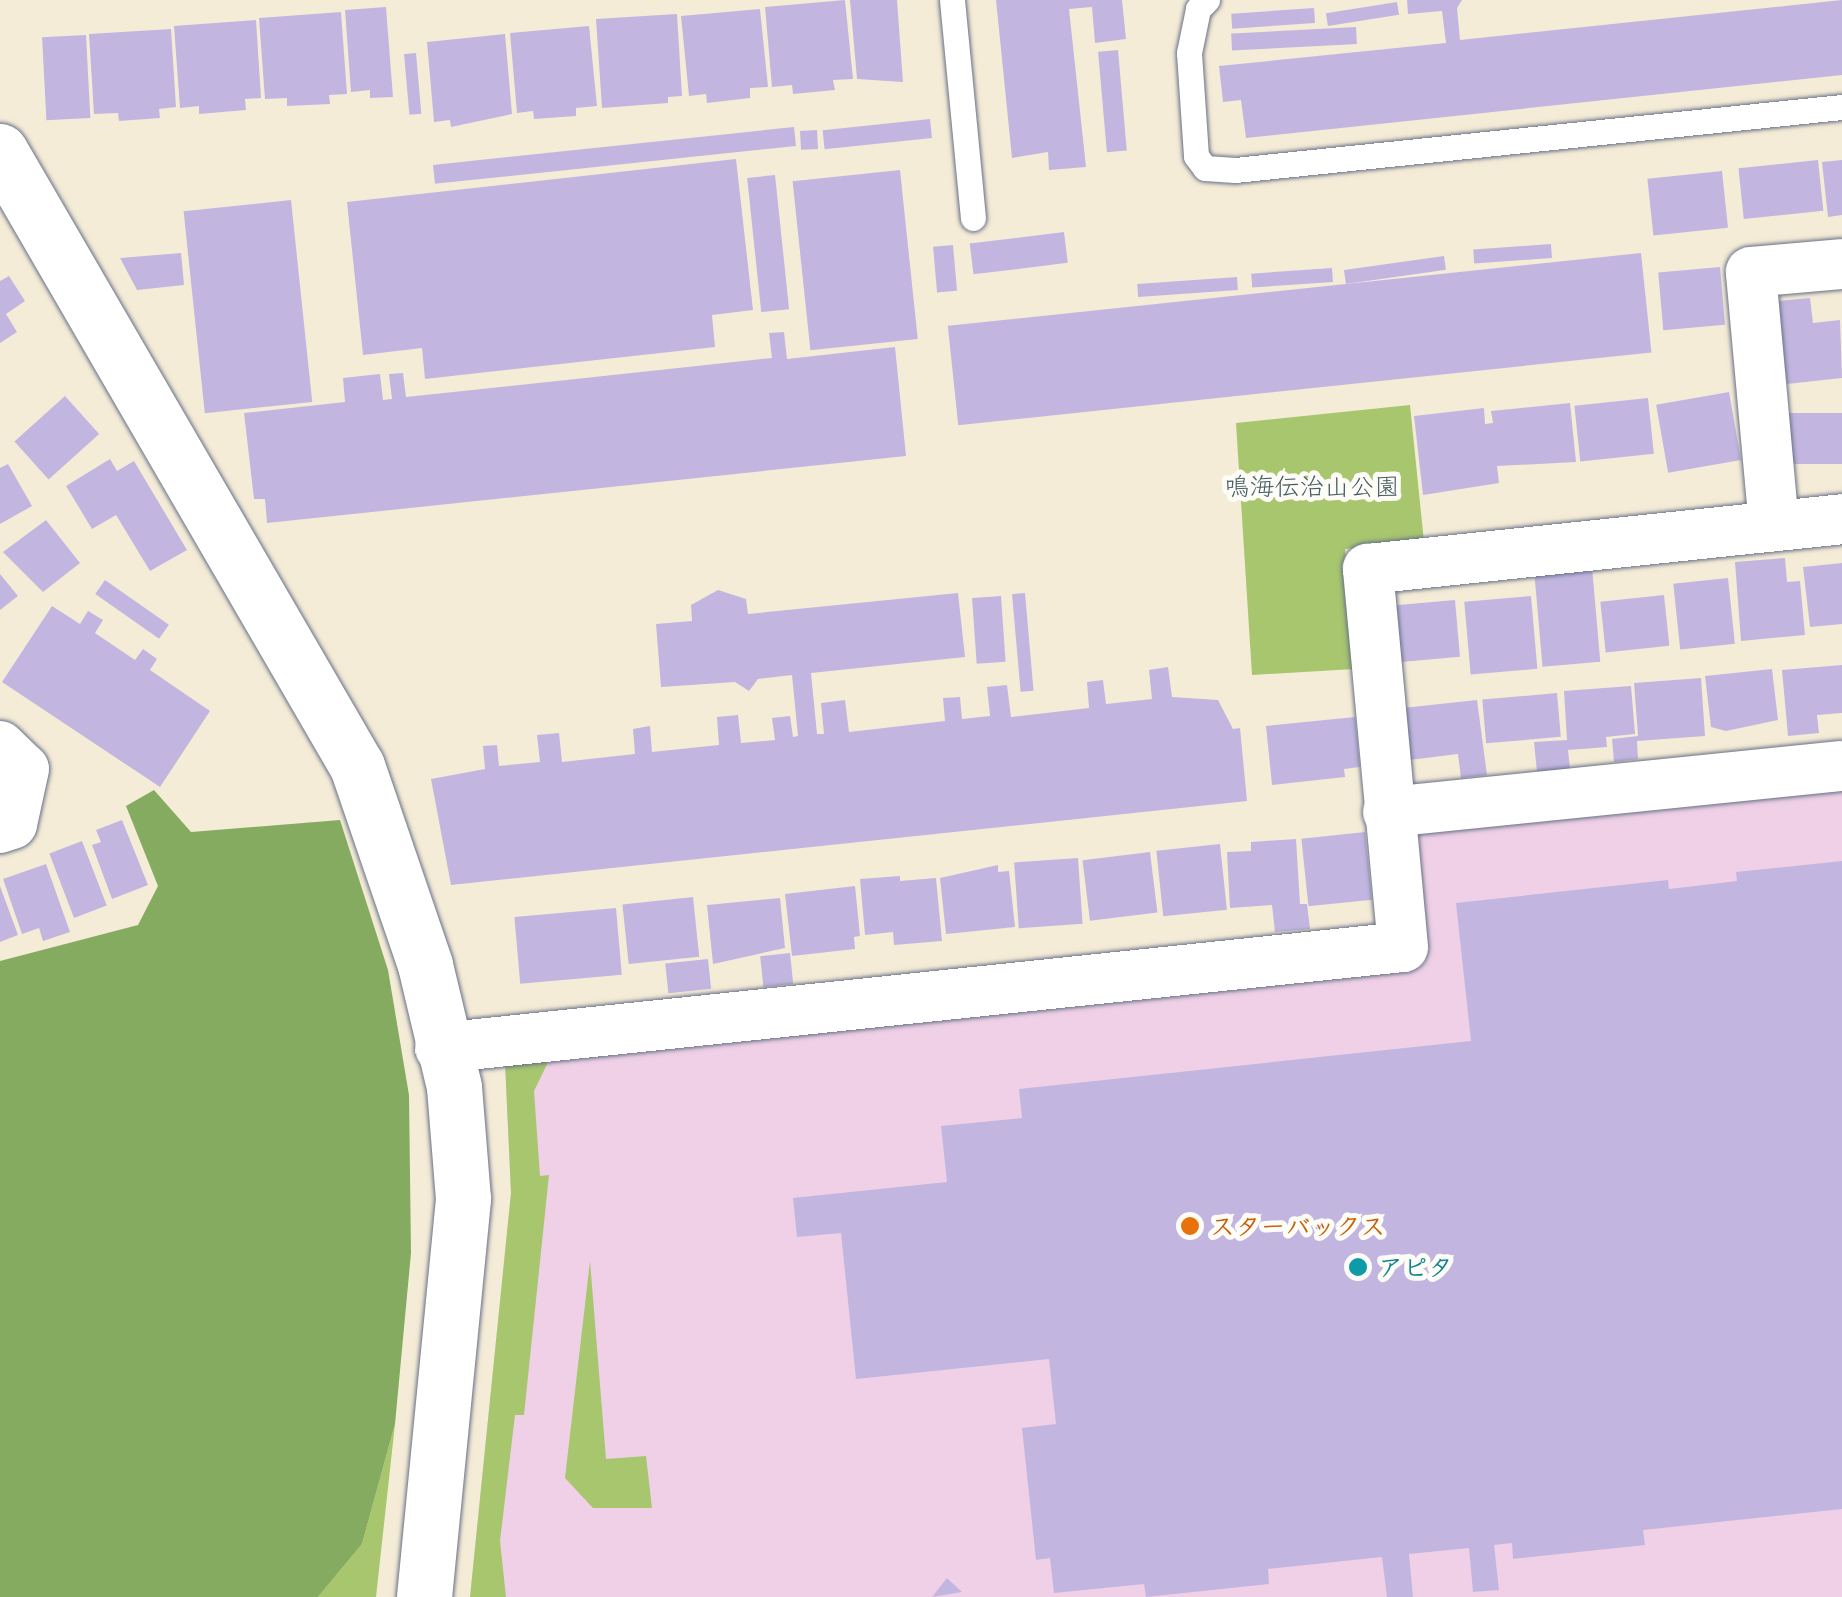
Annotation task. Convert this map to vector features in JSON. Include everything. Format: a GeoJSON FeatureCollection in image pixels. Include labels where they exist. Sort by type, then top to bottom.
{"type":"FeatureCollection","features":[{"type":"Feature","properties":{"kind":"street"},"geometry":{"type":"LineString","coordinates":[[0,151],[357,766],[426,965],[440,1048],[454,1088],[462,1199],[424,1597]]}},
{"type":"Feature","properties":{"kind":"street"},"geometry":{"type":"LineString","coordinates":[[1774,526],[1751,272],[1842,264]]}},
{"type":"Feature","properties":{"kind":"street"},"geometry":{"type":"LineString","coordinates":[[440,1048],[1404,947],[1388,812],[1368,568],[1842,519]]}},
{"type":"Feature","properties":{"kind":"street"},"geometry":{"type":"LineString","coordinates":[[0,746],[24,769],[12,824],[0,828]]}},
{"type":"Feature","properties":{"kind":"street"},"geometry":{"type":"LineString","coordinates":[[1388,812],[1842,766]]}},
{"type":"Feature","properties":{"kind":"lane"},"geometry":{"type":"LineString","coordinates":[[952,0],[973,218]]}},
{"type":"Feature","properties":{"kind":"lane"},"geometry":{"type":"LineString","coordinates":[[1207,0],[1198,9],[1189,53],[1196,156],[1205,168],[1235,170],[1842,107]]}},
{"type":"Feature","properties":{"kind":"shaded area"},"geometry":{"type":"Polygon","coordinates":[[[1842,785],[1842,1597],[470,1597],[511,1193],[505,1063],[1425,963],[1408,841],[1428,827],[1842,785]]]}},
{"type":"Feature","properties":{"kind":"green space","name":"鳴海伝治山公園"},"geometry":{"type":"Polygon","coordinates":[[[1410,405],[1424,542],[1345,549],[1354,669],[1252,675],[1236,423],[1410,405]]]}},
{"type":"Feature","properties":{"kind":"green space"},"geometry":{"type":"Polygon","coordinates":[[[154,790],[191,832],[340,820],[388,970],[409,1095],[411,1253],[395,1424],[362,1544],[318,1597],[0,1597],[0,961],[138,925],[158,886],[126,806],[154,790]]]}},
{"type":"Feature","properties":{"kind":"green space"},"geometry":{"type":"Polygon","coordinates":[[[550,1058],[534,1091],[540,1176],[549,1175],[524,1415],[515,1415],[500,1541],[506,1597],[470,1597],[511,1193],[505,1063],[550,1058]]]}},
{"type":"Feature","properties":{"kind":"green space"},"geometry":{"type":"Polygon","coordinates":[[[590,1261],[606,1459],[646,1456],[652,1508],[593,1508],[565,1478],[590,1261]]]}},
{"type":"Feature","properties":{"kind":"green space"},"geometry":{"type":"Polygon","coordinates":[[[395,1424],[376,1597],[318,1597],[362,1544],[395,1424]]]}},
{"type":"Feature","properties":{"kind":"building"},"geometry":{"type":"Polygon","coordinates":[[[845,0],[853,79],[833,80],[835,90],[793,94],[792,85],[772,87],[765,7],[845,0]]]}},
{"type":"Feature","properties":{"kind":"building"},"geometry":{"type":"Polygon","coordinates":[[[850,0],[897,0],[903,82],[857,79],[850,0]]]}},
{"type":"Feature","properties":{"kind":"building"},"geometry":{"type":"Polygon","coordinates":[[[996,0],[1122,0],[1126,39],[1095,43],[1092,7],[1069,9],[1086,167],[1049,170],[1048,152],[1012,158],[996,0]]]}},
{"type":"Feature","properties":{"kind":"building"},"geometry":{"type":"Polygon","coordinates":[[[1407,0],[1462,0],[1457,8],[1460,40],[1842,0],[1842,75],[1246,138],[1241,100],[1223,102],[1219,66],[1446,43],[1442,11],[1408,14],[1407,0]]]}},
{"type":"Feature","properties":{"kind":"building"},"geometry":{"type":"Polygon","coordinates":[[[1397,2],[1399,15],[1328,26],[1326,13],[1397,2]]]}},
{"type":"Feature","properties":{"kind":"building"},"geometry":{"type":"Polygon","coordinates":[[[386,7],[393,97],[370,98],[370,90],[351,92],[345,10],[386,7]]]}},
{"type":"Feature","properties":{"kind":"building"},"geometry":{"type":"Polygon","coordinates":[[[1314,8],[1315,23],[1232,29],[1231,14],[1314,8]]]}},
{"type":"Feature","properties":{"kind":"building"},"geometry":{"type":"Polygon","coordinates":[[[760,9],[768,87],[750,88],[750,98],[707,103],[706,94],[689,96],[681,16],[760,9]]]}},
{"type":"Feature","properties":{"kind":"building"},"geometry":{"type":"Polygon","coordinates":[[[341,12],[347,94],[329,95],[330,104],[287,106],[287,98],[265,99],[259,18],[341,12]]]}},
{"type":"Feature","properties":{"kind":"building"},"geometry":{"type":"Polygon","coordinates":[[[677,14],[682,96],[668,97],[668,103],[602,108],[596,19],[677,14]]]}},
{"type":"Feature","properties":{"kind":"building"},"geometry":{"type":"Polygon","coordinates":[[[256,20],[261,98],[245,99],[246,110],[199,114],[199,106],[180,108],[174,26],[256,20]]]}},
{"type":"Feature","properties":{"kind":"building"},"geometry":{"type":"Polygon","coordinates":[[[589,26],[597,106],[576,108],[576,116],[534,119],[533,111],[517,113],[510,33],[589,26]]]}},
{"type":"Feature","properties":{"kind":"building"},"geometry":{"type":"Polygon","coordinates":[[[1356,27],[1357,44],[1232,51],[1231,34],[1356,27]]]}},
{"type":"Feature","properties":{"kind":"building"},"geometry":{"type":"Polygon","coordinates":[[[171,29],[176,107],[159,109],[160,118],[119,121],[118,113],[94,114],[89,34],[171,29]]]}},
{"type":"Feature","properties":{"kind":"building"},"geometry":{"type":"Polygon","coordinates":[[[505,34],[512,114],[451,127],[450,120],[434,122],[427,42],[505,34]]]}},
{"type":"Feature","properties":{"kind":"building"},"geometry":{"type":"Polygon","coordinates":[[[86,35],[90,118],[46,120],[42,37],[86,35]]]}},
{"type":"Feature","properties":{"kind":"building"},"geometry":{"type":"Polygon","coordinates":[[[1118,50],[1127,151],[1107,152],[1098,52],[1118,50]]]}},
{"type":"Feature","properties":{"kind":"building"},"geometry":{"type":"Polygon","coordinates":[[[416,53],[421,114],[409,115],[404,54],[416,53]]]}},
{"type":"Feature","properties":{"kind":"building"},"geometry":{"type":"Polygon","coordinates":[[[930,119],[932,138],[825,149],[823,130],[930,119]]]}},
{"type":"Feature","properties":{"kind":"building"},"geometry":{"type":"Polygon","coordinates":[[[794,127],[796,146],[435,184],[433,165],[794,127]]]}},
{"type":"Feature","properties":{"kind":"building"},"geometry":{"type":"Polygon","coordinates":[[[817,130],[818,149],[801,150],[800,131],[817,130]]]}},
{"type":"Feature","properties":{"kind":"building"},"geometry":{"type":"Polygon","coordinates":[[[736,159],[753,310],[712,315],[715,347],[425,379],[422,348],[363,355],[347,202],[736,159]]]}},
{"type":"Feature","properties":{"kind":"building"},"geometry":{"type":"Polygon","coordinates":[[[1818,160],[1823,211],[1744,219],[1738,168],[1818,160]]]}},
{"type":"Feature","properties":{"kind":"building"},"geometry":{"type":"Polygon","coordinates":[[[1842,160],[1842,215],[1828,217],[1822,162],[1842,160]]]}},
{"type":"Feature","properties":{"kind":"building"},"geometry":{"type":"Polygon","coordinates":[[[900,170],[918,339],[810,350],[793,181],[900,170]]]}},
{"type":"Feature","properties":{"kind":"building"},"geometry":{"type":"Polygon","coordinates":[[[1722,171],[1728,228],[1653,236],[1647,179],[1722,171]]]}},
{"type":"Feature","properties":{"kind":"building"},"geometry":{"type":"Polygon","coordinates":[[[775,175],[789,309],[761,312],[747,178],[775,175]]]}},
{"type":"Feature","properties":{"kind":"building"},"geometry":{"type":"Polygon","coordinates":[[[291,200],[312,402],[205,413],[184,211],[291,200]]]}},
{"type":"Feature","properties":{"kind":"building"},"geometry":{"type":"Polygon","coordinates":[[[1064,232],[1068,263],[973,274],[970,244],[1064,232]]]}},
{"type":"Feature","properties":{"kind":"building"},"geometry":{"type":"Polygon","coordinates":[[[1551,244],[1552,258],[1474,263],[1473,249],[1551,244]]]}},
{"type":"Feature","properties":{"kind":"building"},"geometry":{"type":"Polygon","coordinates":[[[953,245],[957,291],[937,293],[933,247],[953,245]]]}},
{"type":"Feature","properties":{"kind":"building"},"geometry":{"type":"Polygon","coordinates":[[[181,253],[184,285],[137,290],[120,258],[181,253]]]}},
{"type":"Feature","properties":{"kind":"building"},"geometry":{"type":"Polygon","coordinates":[[[1641,253],[1651,352],[958,425],[948,326],[1641,253]]]}},
{"type":"Feature","properties":{"kind":"building"},"geometry":{"type":"Polygon","coordinates":[[[1444,256],[1446,270],[1346,284],[1344,270],[1444,256]]]}},
{"type":"Feature","properties":{"kind":"building"},"geometry":{"type":"Polygon","coordinates":[[[1720,267],[1725,325],[1663,330],[1658,272],[1720,267]]]}},
{"type":"Feature","properties":{"kind":"building"},"geometry":{"type":"Polygon","coordinates":[[[1332,268],[1333,282],[1252,288],[1251,274],[1332,268]]]}},
{"type":"Feature","properties":{"kind":"building"},"geometry":{"type":"Polygon","coordinates":[[[9,276],[25,301],[6,314],[17,332],[0,343],[0,281],[9,276]]]}},
{"type":"Feature","properties":{"kind":"building"},"geometry":{"type":"Polygon","coordinates":[[[1237,277],[1238,290],[1138,297],[1137,284],[1237,277]]]}},
{"type":"Feature","properties":{"kind":"building"},"geometry":{"type":"Polygon","coordinates":[[[1810,298],[1813,323],[1840,320],[1842,378],[1787,384],[1777,301],[1810,298]]]}},
{"type":"Feature","properties":{"kind":"building"},"geometry":{"type":"Polygon","coordinates":[[[784,332],[787,359],[895,347],[906,456],[267,523],[265,499],[254,499],[244,413],[345,402],[343,378],[380,374],[383,400],[392,399],[389,374],[403,373],[406,397],[772,358],[769,333],[784,332]]]}},
{"type":"Feature","properties":{"kind":"building"},"geometry":{"type":"Polygon","coordinates":[[[1729,392],[1741,460],[1668,473],[1656,405],[1729,392]]]}},
{"type":"Feature","properties":{"kind":"building"},"geometry":{"type":"Polygon","coordinates":[[[65,396],[99,434],[49,479],[14,442],[65,396]]]}},
{"type":"Feature","properties":{"kind":"building"},"geometry":{"type":"Polygon","coordinates":[[[1648,398],[1654,454],[1580,461],[1574,406],[1648,398]]]}},
{"type":"Feature","properties":{"kind":"building"},"geometry":{"type":"Polygon","coordinates":[[[1570,403],[1576,462],[1497,466],[1499,483],[1423,495],[1414,416],[1484,408],[1485,424],[1493,423],[1491,411],[1570,403]]]}},
{"type":"Feature","properties":{"kind":"building"},"geometry":{"type":"Polygon","coordinates":[[[1789,413],[1842,413],[1842,464],[1789,464],[1789,413]]]}},
{"type":"Feature","properties":{"kind":"building"},"geometry":{"type":"Polygon","coordinates":[[[110,459],[117,471],[134,461],[187,550],[150,571],[116,515],[92,529],[66,486],[110,459]]]}},
{"type":"Feature","properties":{"kind":"building"},"geometry":{"type":"Polygon","coordinates":[[[8,464],[32,506],[0,524],[0,468],[8,464]]]}},
{"type":"Feature","properties":{"kind":"building"},"geometry":{"type":"Polygon","coordinates":[[[46,520],[80,563],[43,592],[3,552],[46,520]]]}},
{"type":"Feature","properties":{"kind":"building"},"geometry":{"type":"Polygon","coordinates":[[[1785,558],[1787,582],[1800,581],[1805,635],[1741,641],[1735,562],[1785,558]]]}},
{"type":"Feature","properties":{"kind":"building"},"geometry":{"type":"Polygon","coordinates":[[[1842,563],[1842,624],[1810,627],[1803,567],[1842,563]]]}},
{"type":"Feature","properties":{"kind":"building"},"geometry":{"type":"Polygon","coordinates":[[[1592,567],[1600,662],[1543,667],[1534,572],[1592,567]]]}},
{"type":"Feature","properties":{"kind":"building"},"geometry":{"type":"Polygon","coordinates":[[[0,574],[18,596],[0,610],[0,574]]]}},
{"type":"Feature","properties":{"kind":"building"},"geometry":{"type":"Polygon","coordinates":[[[1728,578],[1735,644],[1680,649],[1673,584],[1728,578]]]}},
{"type":"Feature","properties":{"kind":"building"},"geometry":{"type":"Polygon","coordinates":[[[105,580],[169,625],[159,639],[95,594],[105,580]]]}},
{"type":"Feature","properties":{"kind":"building"},"geometry":{"type":"Polygon","coordinates":[[[718,590],[746,599],[748,614],[958,593],[965,657],[811,673],[817,734],[824,734],[821,703],[845,700],[849,732],[945,721],[943,698],[960,697],[962,719],[990,716],[987,687],[1007,685],[1011,717],[1089,708],[1087,682],[1103,680],[1106,704],[1152,699],[1149,670],[1168,667],[1172,697],[1218,700],[1233,729],[1240,728],[1247,801],[451,885],[431,779],[485,769],[483,746],[497,745],[499,766],[540,762],[537,735],[559,733],[562,762],[635,754],[633,729],[650,726],[652,752],[719,745],[717,717],[738,715],[741,743],[775,740],[772,718],[790,716],[793,737],[798,736],[792,675],[758,679],[749,691],[735,682],[661,687],[656,624],[692,621],[691,605],[718,590]]]}},
{"type":"Feature","properties":{"kind":"building"},"geometry":{"type":"Polygon","coordinates":[[[1025,593],[1034,691],[1021,692],[1012,594],[1025,593]]]}},
{"type":"Feature","properties":{"kind":"building"},"geometry":{"type":"Polygon","coordinates":[[[1664,595],[1669,646],[1606,652],[1600,602],[1664,595]]]}},
{"type":"Feature","properties":{"kind":"building"},"geometry":{"type":"Polygon","coordinates":[[[1001,596],[1006,662],[977,664],[972,598],[1001,596]]]}},
{"type":"Feature","properties":{"kind":"building"},"geometry":{"type":"Polygon","coordinates":[[[1531,596],[1537,669],[1471,675],[1464,602],[1531,596]]]}},
{"type":"Feature","properties":{"kind":"building"},"geometry":{"type":"Polygon","coordinates":[[[1455,600],[1460,657],[1398,662],[1393,605],[1455,600]]]}},
{"type":"Feature","properties":{"kind":"building"},"geometry":{"type":"Polygon","coordinates":[[[52,606],[80,624],[88,611],[103,620],[95,633],[135,660],[143,649],[157,659],[150,670],[210,711],[160,787],[2,682],[52,606]]]}},
{"type":"Feature","properties":{"kind":"building"},"geometry":{"type":"Polygon","coordinates":[[[1842,665],[1842,713],[1817,715],[1819,733],[1788,736],[1782,670],[1842,665]]]}},
{"type":"Feature","properties":{"kind":"building"},"geometry":{"type":"Polygon","coordinates":[[[1772,669],[1778,720],[1726,731],[1711,727],[1705,676],[1772,669]]]}},
{"type":"Feature","properties":{"kind":"building"},"geometry":{"type":"Polygon","coordinates":[[[1701,678],[1705,736],[1637,741],[1638,759],[1614,762],[1612,739],[1638,736],[1634,683],[1701,678]]]}},
{"type":"Feature","properties":{"kind":"building"},"geometry":{"type":"Polygon","coordinates":[[[1631,686],[1635,734],[1606,737],[1607,747],[1568,750],[1570,769],[1537,772],[1534,742],[1567,740],[1564,691],[1631,686]]]}},
{"type":"Feature","properties":{"kind":"building"},"geometry":{"type":"Polygon","coordinates":[[[1557,693],[1561,737],[1486,743],[1482,700],[1557,693]]]}},
{"type":"Feature","properties":{"kind":"building"},"geometry":{"type":"Polygon","coordinates":[[[1477,700],[1487,775],[1461,778],[1458,754],[1409,760],[1403,708],[1477,700]]]}},
{"type":"Feature","properties":{"kind":"building"},"geometry":{"type":"Polygon","coordinates":[[[1355,717],[1360,767],[1344,769],[1345,777],[1272,785],[1266,726],[1355,717]]]}},
{"type":"Feature","properties":{"kind":"building"},"geometry":{"type":"Polygon","coordinates":[[[122,820],[148,885],[112,899],[92,845],[101,842],[96,830],[122,820]]]}},
{"type":"Feature","properties":{"kind":"building"},"geometry":{"type":"Polygon","coordinates":[[[1365,832],[1372,900],[1308,906],[1301,839],[1365,832]]]}},
{"type":"Feature","properties":{"kind":"building"},"geometry":{"type":"Polygon","coordinates":[[[1296,839],[1300,904],[1307,904],[1310,929],[1275,932],[1272,905],[1230,908],[1227,852],[1251,851],[1251,842],[1296,839]]]}},
{"type":"Feature","properties":{"kind":"building"},"geometry":{"type":"Polygon","coordinates":[[[82,841],[107,905],[74,918],[49,854],[82,841]]]}},
{"type":"Feature","properties":{"kind":"building"},"geometry":{"type":"Polygon","coordinates":[[[1220,844],[1227,910],[1163,916],[1156,851],[1220,844]]]}},
{"type":"Feature","properties":{"kind":"building"},"geometry":{"type":"Polygon","coordinates":[[[1150,852],[1157,913],[1090,921],[1083,860],[1150,852]]]}},
{"type":"Feature","properties":{"kind":"building"},"geometry":{"type":"Polygon","coordinates":[[[1078,858],[1083,924],[1019,928],[1014,862],[1078,858]]]}},
{"type":"Feature","properties":{"kind":"building","name":"アピタ"},"geometry":{"type":"Polygon","coordinates":[[[1842,861],[1842,1509],[1643,1530],[1645,1545],[1513,1559],[1512,1543],[1494,1545],[1499,1590],[1473,1592],[1469,1548],[1409,1554],[1413,1597],[1387,1597],[1382,1557],[1268,1569],[1269,1584],[1146,1597],[1144,1584],[1054,1593],[1050,1558],[1036,1560],[1022,1428],[1056,1424],[1049,1359],[856,1379],[841,1233],[797,1237],[793,1198],[947,1182],[941,1126],[1022,1118],[1019,1089],[1471,1041],[1456,903],[1668,880],[1669,889],[1737,881],[1736,872],[1842,861]]]}},
{"type":"Feature","properties":{"kind":"building"},"geometry":{"type":"Polygon","coordinates":[[[46,864],[70,932],[43,941],[39,928],[22,934],[3,879],[46,864]]]}},
{"type":"Feature","properties":{"kind":"building"},"geometry":{"type":"Polygon","coordinates":[[[998,865],[998,872],[1009,871],[1015,927],[946,934],[940,878],[998,865]]]}},
{"type":"Feature","properties":{"kind":"building"},"geometry":{"type":"Polygon","coordinates":[[[900,876],[900,881],[936,878],[942,941],[894,945],[893,932],[865,935],[860,879],[900,876]]]}},
{"type":"Feature","properties":{"kind":"building"},"geometry":{"type":"Polygon","coordinates":[[[0,886],[18,935],[0,942],[0,886]]]}},
{"type":"Feature","properties":{"kind":"building"},"geometry":{"type":"Polygon","coordinates":[[[855,886],[860,936],[854,937],[855,949],[792,956],[785,894],[855,886]]]}},
{"type":"Feature","properties":{"kind":"building"},"geometry":{"type":"Polygon","coordinates":[[[693,897],[699,957],[629,964],[622,904],[693,897]]]}},
{"type":"Feature","properties":{"kind":"building"},"geometry":{"type":"Polygon","coordinates":[[[780,898],[785,948],[713,964],[707,905],[780,898]]]}},
{"type":"Feature","properties":{"kind":"building"},"geometry":{"type":"Polygon","coordinates":[[[616,908],[622,975],[520,984],[514,917],[616,908]]]}},
{"type":"Feature","properties":{"kind":"building"},"geometry":{"type":"Polygon","coordinates":[[[790,953],[793,984],[763,987],[760,956],[790,953]]]}},
{"type":"Feature","properties":{"kind":"building"},"geometry":{"type":"Polygon","coordinates":[[[708,959],[711,989],[668,993],[665,963],[708,959]]]}},
{"type":"Feature","properties":{"kind":"building"},"geometry":{"type":"Polygon","coordinates":[[[947,1578],[962,1592],[932,1597],[947,1578]]]}},
{"type":"Feature","properties":{"kind":"place","name":"スターバックス"},"geometry":{"type":"Point","coordinates":[1190,1226]}},
{"type":"Feature","properties":{"kind":"place","name":"アピタ"},"geometry":{"type":"Point","coordinates":[1358,1267]}}]}
